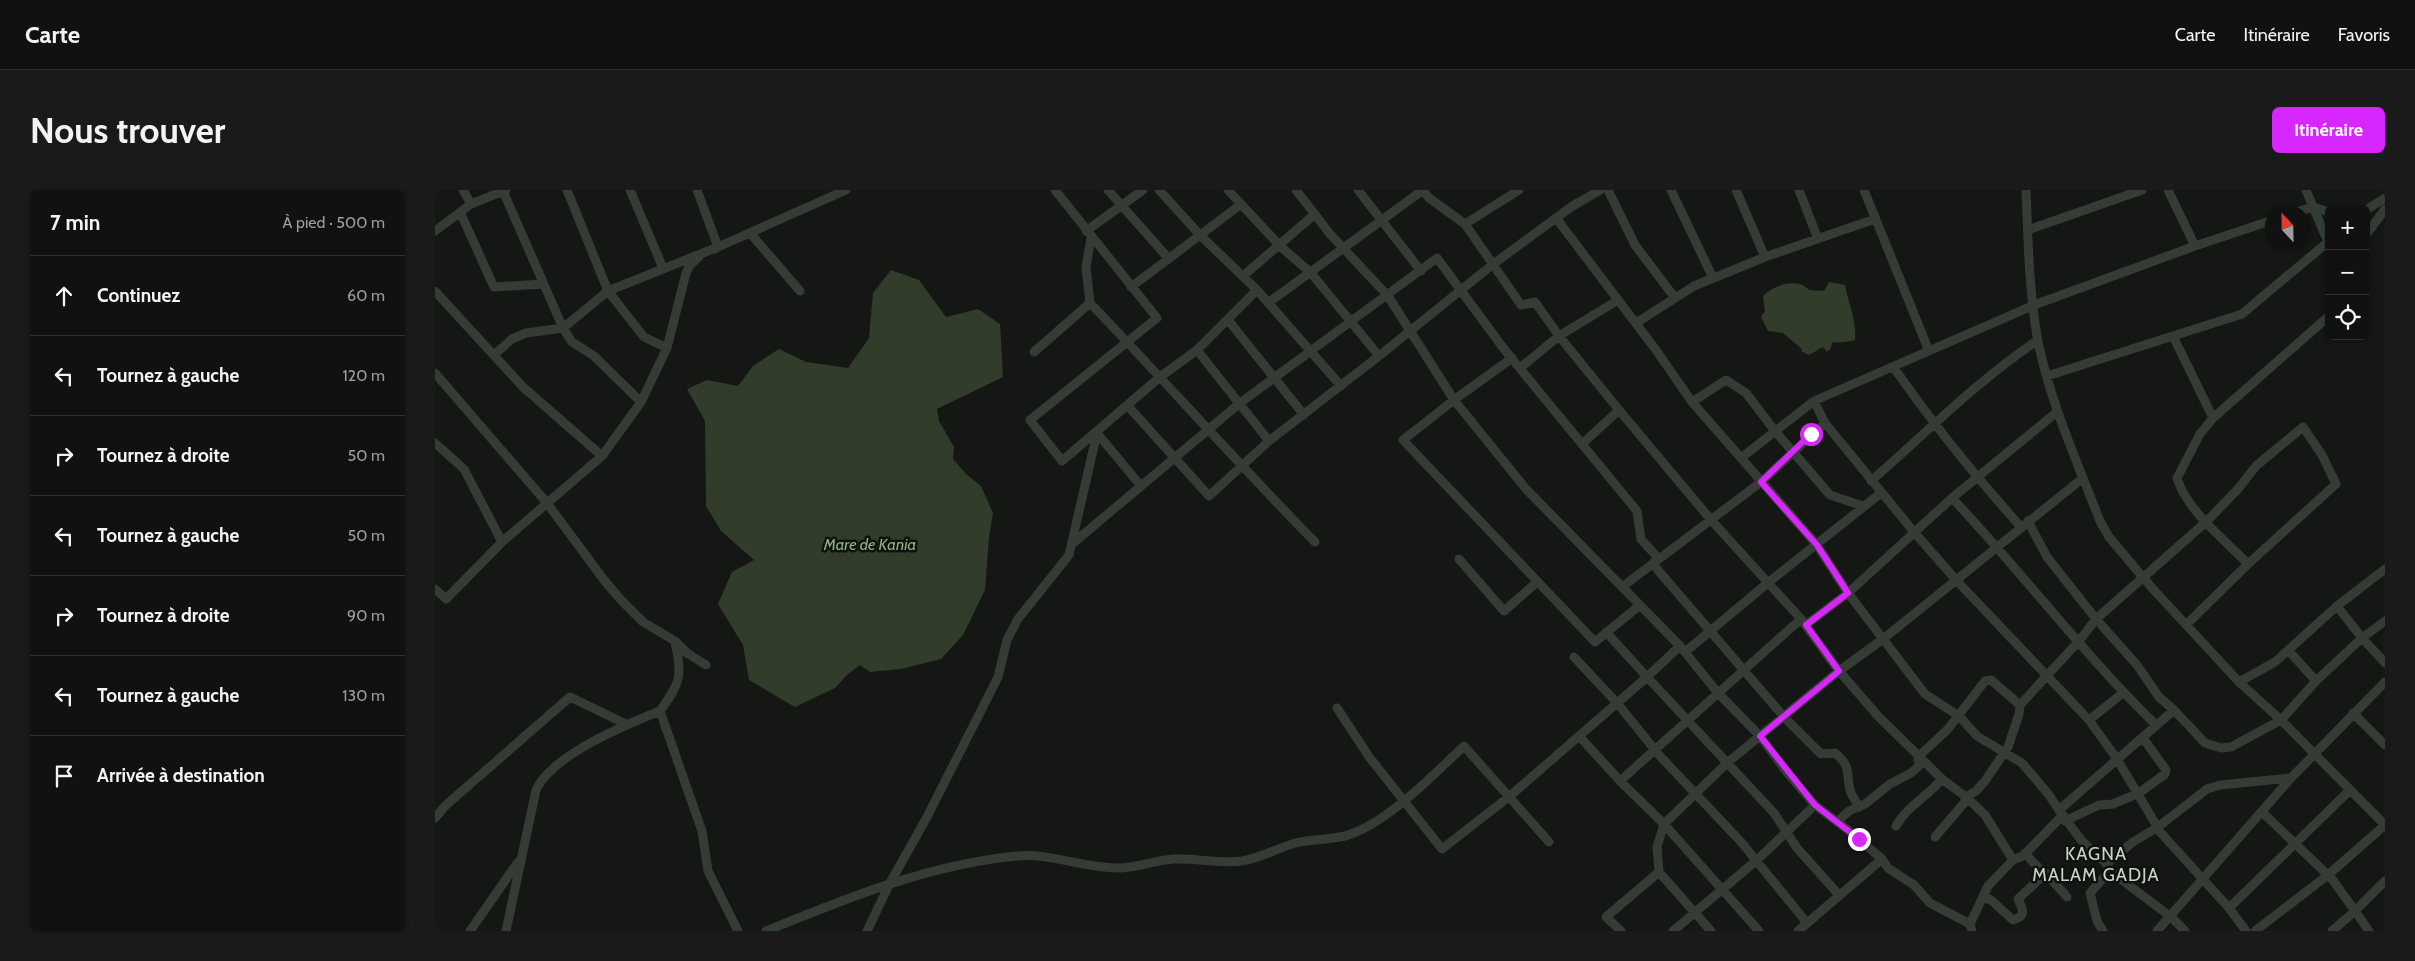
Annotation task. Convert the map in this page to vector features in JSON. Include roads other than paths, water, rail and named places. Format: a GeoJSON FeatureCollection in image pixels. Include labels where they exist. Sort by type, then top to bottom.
{"type":"FeatureCollection","features":[{"type":"Feature","properties":{"kind":"street"},"geometry":{"type":"LineString","coordinates":[[463,190],[471,204]]}},
{"type":"Feature","properties":{"kind":"street"},"geometry":{"type":"LineString","coordinates":[[567,190],[608,291],[644,337],[667,348]]}},
{"type":"Feature","properties":{"kind":"street"},"geometry":{"type":"LineString","coordinates":[[630,190],[663,268]]}},
{"type":"Feature","properties":{"kind":"street"},"geometry":{"type":"LineString","coordinates":[[697,190],[719,247]]}},
{"type":"Feature","properties":{"kind":"street"},"geometry":{"type":"LineString","coordinates":[[435,588],[446,599],[502,542],[602,456],[641,402],[667,348],[688,268],[699,257],[846,190]]}},
{"type":"Feature","properties":{"kind":"street"},"geometry":{"type":"LineString","coordinates":[[1055,190],[1131,288],[1157,318],[1129,343],[1030,420],[1062,461],[1097,433],[1160,377],[1197,350],[1257,290]]}},
{"type":"Feature","properties":{"kind":"street"},"geometry":{"type":"LineString","coordinates":[[1109,190],[1169,259]]}},
{"type":"Feature","properties":{"kind":"street"},"geometry":{"type":"LineString","coordinates":[[1143,190],[1089,234],[1086,267],[1090,303],[1209,429],[1241,467],[1315,542]]}},
{"type":"Feature","properties":{"kind":"street"},"geometry":{"type":"LineString","coordinates":[[1159,190],[1200,235],[1257,290],[1310,353],[1341,386]]}},
{"type":"Feature","properties":{"kind":"street"},"geometry":{"type":"LineString","coordinates":[[1228,190],[1280,246],[1311,273],[1379,356]]}},
{"type":"Feature","properties":{"kind":"street"},"geometry":{"type":"LineString","coordinates":[[1296,190],[1330,234],[1388,296],[1454,400],[1527,489],[1682,649],[1718,693],[1760,736],[1815,805],[1882,859],[1888,868],[1914,886],[1930,903],[1971,927],[1988,886],[2013,860],[2025,853],[2117,759],[2174,710]]}},
{"type":"Feature","properties":{"kind":"street"},"geometry":{"type":"LineString","coordinates":[[1358,190],[1421,271]]}},
{"type":"Feature","properties":{"kind":"street"},"geometry":{"type":"LineString","coordinates":[[1268,303],[1423,190],[1429,198],[1465,224],[1521,305],[1535,302],[1559,336],[1619,410],[1712,521],[1769,582],[1803,622],[1839,671],[1878,716],[1918,757],[1942,779],[1966,797],[1994,826],[2013,860]]}},
{"type":"Feature","properties":{"kind":"street"},"geometry":{"type":"LineString","coordinates":[[1465,224],[1519,190]]}},
{"type":"Feature","properties":{"kind":"street"},"geometry":{"type":"LineString","coordinates":[[1127,405],[1176,457],[1209,496],[1269,441],[1492,265],[1556,218],[1600,190]]}},
{"type":"Feature","properties":{"kind":"street"},"geometry":{"type":"LineString","coordinates":[[1608,190],[1635,244],[1675,298]]}},
{"type":"Feature","properties":{"kind":"street"},"geometry":{"type":"LineString","coordinates":[[1671,190],[1713,278]]}},
{"type":"Feature","properties":{"kind":"street"},"geometry":{"type":"LineString","coordinates":[[1736,190],[1765,257]]}},
{"type":"Feature","properties":{"kind":"street"},"geometry":{"type":"LineString","coordinates":[[1799,190],[1818,239]]}},
{"type":"Feature","properties":{"kind":"street"},"geometry":{"type":"LineString","coordinates":[[1863,190],[1929,351]]}},
{"type":"Feature","properties":{"kind":"street"},"geometry":{"type":"LineString","coordinates":[[2026,190],[2038,340],[2057,412],[2100,521],[2109,537],[2239,682],[2281,720],[2314,756],[2385,825],[2328,875],[2255,931]]}},
{"type":"Feature","properties":{"kind":"street"},"geometry":{"type":"LineString","coordinates":[[2028,230],[2142,190]]}},
{"type":"Feature","properties":{"kind":"street"},"geometry":{"type":"LineString","coordinates":[[2168,190],[2195,246]]}},
{"type":"Feature","properties":{"kind":"street"},"geometry":{"type":"LineString","coordinates":[[2306,190],[2325,235]]}},
{"type":"Feature","properties":{"kind":"street"},"geometry":{"type":"LineString","coordinates":[[435,231],[471,204],[505,191],[563,328],[573,342],[594,356],[641,402]]}},
{"type":"Feature","properties":{"kind":"street"},"geometry":{"type":"LineString","coordinates":[[2370,208],[2385,198]]}},
{"type":"Feature","properties":{"kind":"street"},"geometry":{"type":"LineString","coordinates":[[1131,288],[1241,205]]}},
{"type":"Feature","properties":{"kind":"street"},"geometry":{"type":"LineString","coordinates":[[2310,208],[2325,211]]}},
{"type":"Feature","properties":{"kind":"street"},"geometry":{"type":"LineString","coordinates":[[2370,229],[2385,208]]}},
{"type":"Feature","properties":{"kind":"street"},"geometry":{"type":"LineString","coordinates":[[461,212],[494,287],[543,284]]}},
{"type":"Feature","properties":{"kind":"street"},"geometry":{"type":"LineString","coordinates":[[1243,276],[1315,214]]}},
{"type":"Feature","properties":{"kind":"street"},"geometry":{"type":"LineString","coordinates":[[1556,218],[1619,300],[1692,402],[1817,545],[1848,593],[1925,694],[1959,716],[1977,736],[2022,763],[2049,795],[2062,815],[2108,868],[2171,917],[2185,931]]}},
{"type":"Feature","properties":{"kind":"street"},"geometry":{"type":"LineString","coordinates":[[1636,323],[1694,286],[1765,257],[1875,219]]}},
{"type":"Feature","properties":{"kind":"street"},"geometry":{"type":"LineString","coordinates":[[1741,458],[1814,402],[2034,305],[2195,246],[2265,223]]}},
{"type":"Feature","properties":{"kind":"street"},"geometry":{"type":"LineString","coordinates":[[750,233],[800,291]]}},
{"type":"Feature","properties":{"kind":"street"},"geometry":{"type":"LineString","coordinates":[[2047,376],[2243,314],[2325,245]]}},
{"type":"Feature","properties":{"kind":"street"},"geometry":{"type":"LineString","coordinates":[[494,355],[512,339],[526,333],[563,328],[608,291],[719,247]]}},
{"type":"Feature","properties":{"kind":"street"},"geometry":{"type":"LineString","coordinates":[[1072,544],[1240,403],[1388,296],[1437,258],[1512,358],[1637,511],[1641,539],[1657,560],[1663,576],[1710,632],[1744,668],[1784,717],[1818,752],[1821,754],[1832,752],[1845,764],[1848,770],[1851,792],[1859,807]]}},
{"type":"Feature","properties":{"kind":"street"},"geometry":{"type":"LineString","coordinates":[[435,292],[523,387],[602,456]]}},
{"type":"Feature","properties":{"kind":"street"},"geometry":{"type":"LineString","coordinates":[[1520,368],[1559,336],[1619,300]]}},
{"type":"Feature","properties":{"kind":"street"},"geometry":{"type":"LineString","coordinates":[[1034,352],[1090,303]]}},
{"type":"Feature","properties":{"kind":"street"},"geometry":{"type":"LineString","coordinates":[[1228,320],[1303,415]]}},
{"type":"Feature","properties":{"kind":"street"},"geometry":{"type":"LineString","coordinates":[[2248,564],[2206,522],[2181,489],[2177,478],[2200,434],[2213,418],[2325,320]]}},
{"type":"Feature","properties":{"kind":"street"},"geometry":{"type":"LineString","coordinates":[[2173,336],[2213,418]]}},
{"type":"Feature","properties":{"kind":"street"},"geometry":{"type":"LineString","coordinates":[[1871,481],[1934,426],[1983,379],[2038,340]]}},
{"type":"Feature","properties":{"kind":"street"},"geometry":{"type":"LineString","coordinates":[[1197,350],[1269,441]]}},
{"type":"Feature","properties":{"kind":"street"},"geometry":{"type":"LineString","coordinates":[[1512,358],[1403,440],[1595,642],[1639,605]]}},
{"type":"Feature","properties":{"kind":"street"},"geometry":{"type":"LineString","coordinates":[[1894,368],[1934,426],[1976,478],[2025,524],[2047,557],[2096,620],[2137,665],[2159,697],[2205,743],[2221,748],[2231,747],[2281,720],[2316,681],[2362,638],[2385,621]]}},
{"type":"Feature","properties":{"kind":"street"},"geometry":{"type":"LineString","coordinates":[[435,373],[547,503],[603,580],[621,600],[643,622],[675,640],[687,653],[706,665]]}},
{"type":"Feature","properties":{"kind":"street"},"geometry":{"type":"LineString","coordinates":[[1692,402],[1726,380],[1745,393],[1830,495],[1863,506]]}},
{"type":"Feature","properties":{"kind":"street"},"geometry":{"type":"LineString","coordinates":[[1814,402],[1825,423],[1914,532],[1956,580],[2089,720],[2139,793],[2158,827],[2202,881],[2229,908],[2246,931]]}},
{"type":"Feature","properties":{"kind":"street"},"geometry":{"type":"LineString","coordinates":[[1582,444],[1619,410]]}},
{"type":"Feature","properties":{"kind":"street"},"geometry":{"type":"LineString","coordinates":[[1620,781],[1744,668],[1803,622],[1848,593],[1952,498],[2057,412]]}},
{"type":"Feature","properties":{"kind":"street"},"geometry":{"type":"LineString","coordinates":[[1622,587],[1712,521],[1761,482],[1825,423]]}},
{"type":"Feature","properties":{"kind":"street"},"geometry":{"type":"LineString","coordinates":[[1935,837],[1964,803],[1966,797],[1980,786],[2005,753],[2013,736],[2020,705],[2096,620],[2206,522],[2238,489],[2256,466],[2303,427],[2322,455],[2336,484],[2248,564],[2186,625]]}},
{"type":"Feature","properties":{"kind":"street"},"geometry":{"type":"LineString","coordinates":[[1097,433],[1141,486]]}},
{"type":"Feature","properties":{"kind":"street"},"geometry":{"type":"LineString","coordinates":[[867,931],[998,676],[1007,640],[1018,619],[1069,555],[1097,433]]}},
{"type":"Feature","properties":{"kind":"street"},"geometry":{"type":"LineString","coordinates":[[435,442],[464,469],[502,542]]}},
{"type":"Feature","properties":{"kind":"street"},"geometry":{"type":"LineString","coordinates":[[1711,931],[1659,872],[1657,848],[1664,824],[1727,763],[1839,671],[1883,639],[2083,478]]}},
{"type":"Feature","properties":{"kind":"street"},"geometry":{"type":"LineString","coordinates":[[1337,708],[1403,802],[1442,849],[1510,796],[1647,677],[1682,649],[1710,632],[1769,582],[1881,493]]}},
{"type":"Feature","properties":{"kind":"street"},"geometry":{"type":"LineString","coordinates":[[1952,498],[1998,546],[2123,693],[2156,725]]}},
{"type":"Feature","properties":{"kind":"street"},"geometry":{"type":"LineString","coordinates":[[1459,559],[1504,611],[1537,582]]}},
{"type":"Feature","properties":{"kind":"street"},"geometry":{"type":"LineString","coordinates":[[2239,682],[2275,662],[2337,606],[2385,569]]}},
{"type":"Feature","properties":{"kind":"street"},"geometry":{"type":"LineString","coordinates":[[2337,606],[2385,663]]}},
{"type":"Feature","properties":{"kind":"street"},"geometry":{"type":"LineString","coordinates":[[1606,632],[1774,813],[1786,833],[1839,895]]}},
{"type":"Feature","properties":{"kind":"street"},"geometry":{"type":"LineString","coordinates":[[506,931],[536,790],[542,777],[589,743],[626,724],[660,710],[673,692],[679,679],[680,664],[675,640]]}},
{"type":"Feature","properties":{"kind":"street"},"geometry":{"type":"LineString","coordinates":[[2288,650],[2316,681]]}},
{"type":"Feature","properties":{"kind":"street"},"geometry":{"type":"LineString","coordinates":[[1574,657],[1618,704],[1695,795],[1757,860],[1807,923]]}},
{"type":"Feature","properties":{"kind":"street"},"geometry":{"type":"LineString","coordinates":[[1918,757],[1959,716],[1985,681],[1989,679],[2020,705]]}},
{"type":"Feature","properties":{"kind":"street"},"geometry":{"type":"LineString","coordinates":[[2157,931],[2291,778],[2385,682]]}},
{"type":"Feature","properties":{"kind":"street"},"geometry":{"type":"LineString","coordinates":[[2089,720],[2123,693]]}},
{"type":"Feature","properties":{"kind":"street"},"geometry":{"type":"LineString","coordinates":[[435,818],[445,806],[570,697],[626,724]]}},
{"type":"Feature","properties":{"kind":"street"},"geometry":{"type":"LineString","coordinates":[[660,710],[702,831],[708,871],[738,931]]}},
{"type":"Feature","properties":{"kind":"street"},"geometry":{"type":"LineString","coordinates":[[2353,713],[2385,745]]}},
{"type":"Feature","properties":{"kind":"street"},"geometry":{"type":"LineString","coordinates":[[1580,737],[1620,781],[1664,824],[1721,891],[1759,931]]}},
{"type":"Feature","properties":{"kind":"street"},"geometry":{"type":"LineString","coordinates":[[2062,815],[2099,805],[2113,804],[2139,793],[2166,772],[2143,738]]}},
{"type":"Feature","properties":{"kind":"street"},"geometry":{"type":"LineString","coordinates":[[766,931],[890,883],[955,867],[1038,855],[1072,864],[1120,868],[1146,866],[1171,859],[1241,861],[1312,839],[1335,838],[1352,834],[1403,802],[1464,746],[1549,842]]}},
{"type":"Feature","properties":{"kind":"street"},"geometry":{"type":"LineString","coordinates":[[1837,822],[1849,811],[1876,797],[1890,784],[1917,769],[1921,764],[1918,757]]}},
{"type":"Feature","properties":{"kind":"street"},"geometry":{"type":"LineString","coordinates":[[2103,931],[2097,921],[2090,893],[2108,868],[2133,842],[2158,827],[2212,787],[2291,778]]}},
{"type":"Feature","properties":{"kind":"street"},"geometry":{"type":"LineString","coordinates":[[1896,826],[1907,809],[1927,795],[1942,779]]}},
{"type":"Feature","properties":{"kind":"street"},"geometry":{"type":"LineString","coordinates":[[2229,908],[2350,790]]}},
{"type":"Feature","properties":{"kind":"street"},"geometry":{"type":"LineString","coordinates":[[1673,931],[1693,912],[1757,860],[1815,805]]}},
{"type":"Feature","properties":{"kind":"street"},"geometry":{"type":"LineString","coordinates":[[2263,812],[2328,875],[2369,931]]}},
{"type":"Feature","properties":{"kind":"street"},"geometry":{"type":"LineString","coordinates":[[2025,853],[2035,866],[2046,873],[2067,897]]}},
{"type":"Feature","properties":{"kind":"street"},"geometry":{"type":"LineString","coordinates":[[470,931],[521,858]]}},
{"type":"Feature","properties":{"kind":"street"},"geometry":{"type":"LineString","coordinates":[[1797,931],[1882,859]]}},
{"type":"Feature","properties":{"kind":"street"},"geometry":{"type":"LineString","coordinates":[[1621,931],[1606,917],[1659,872]]}},
{"type":"Feature","properties":{"kind":"street"},"geometry":{"type":"LineString","coordinates":[[1983,897],[1991,900],[2013,920],[2020,918],[2023,914],[2023,906],[2017,899],[2046,873]]}},
{"type":"Feature","properties":{"kind":"street"},"geometry":{"type":"LineString","coordinates":[[2332,931],[2385,881]]}},
{"type":"Feature","properties":{"kind":"water","name":"Mare de Kania"},"geometry":{"type":"Polygon","coordinates":[[[891,270],[919,280],[946,317],[978,309],[1000,324],[1003,377],[937,409],[939,421],[954,447],[953,459],[966,474],[981,486],[993,513],[985,590],[963,635],[941,659],[901,669],[870,672],[860,665],[835,688],[795,707],[749,680],[743,645],[718,604],[732,572],[754,560],[721,531],[706,506],[705,421],[687,389],[707,380],[738,386],[753,366],[779,349],[806,362],[848,368],[869,338],[873,293],[891,270]]]}},
{"type":"Feature","properties":{"kind":"water"},"geometry":{"type":"Polygon","coordinates":[[[1829,282],[1845,285],[1854,319],[1855,340],[1832,342],[1831,348],[1827,352],[1823,347],[1809,355],[1801,351],[1802,349],[1783,333],[1768,331],[1761,317],[1765,312],[1763,296],[1779,286],[1792,283],[1804,286],[1809,290],[1824,291],[1829,282]]]}},
{"type":"Feature","properties":{"kind":"district","name":"KAGNA MALAM GADJA"},"geometry":{"type":"Point","coordinates":[2096,864]}}]}
